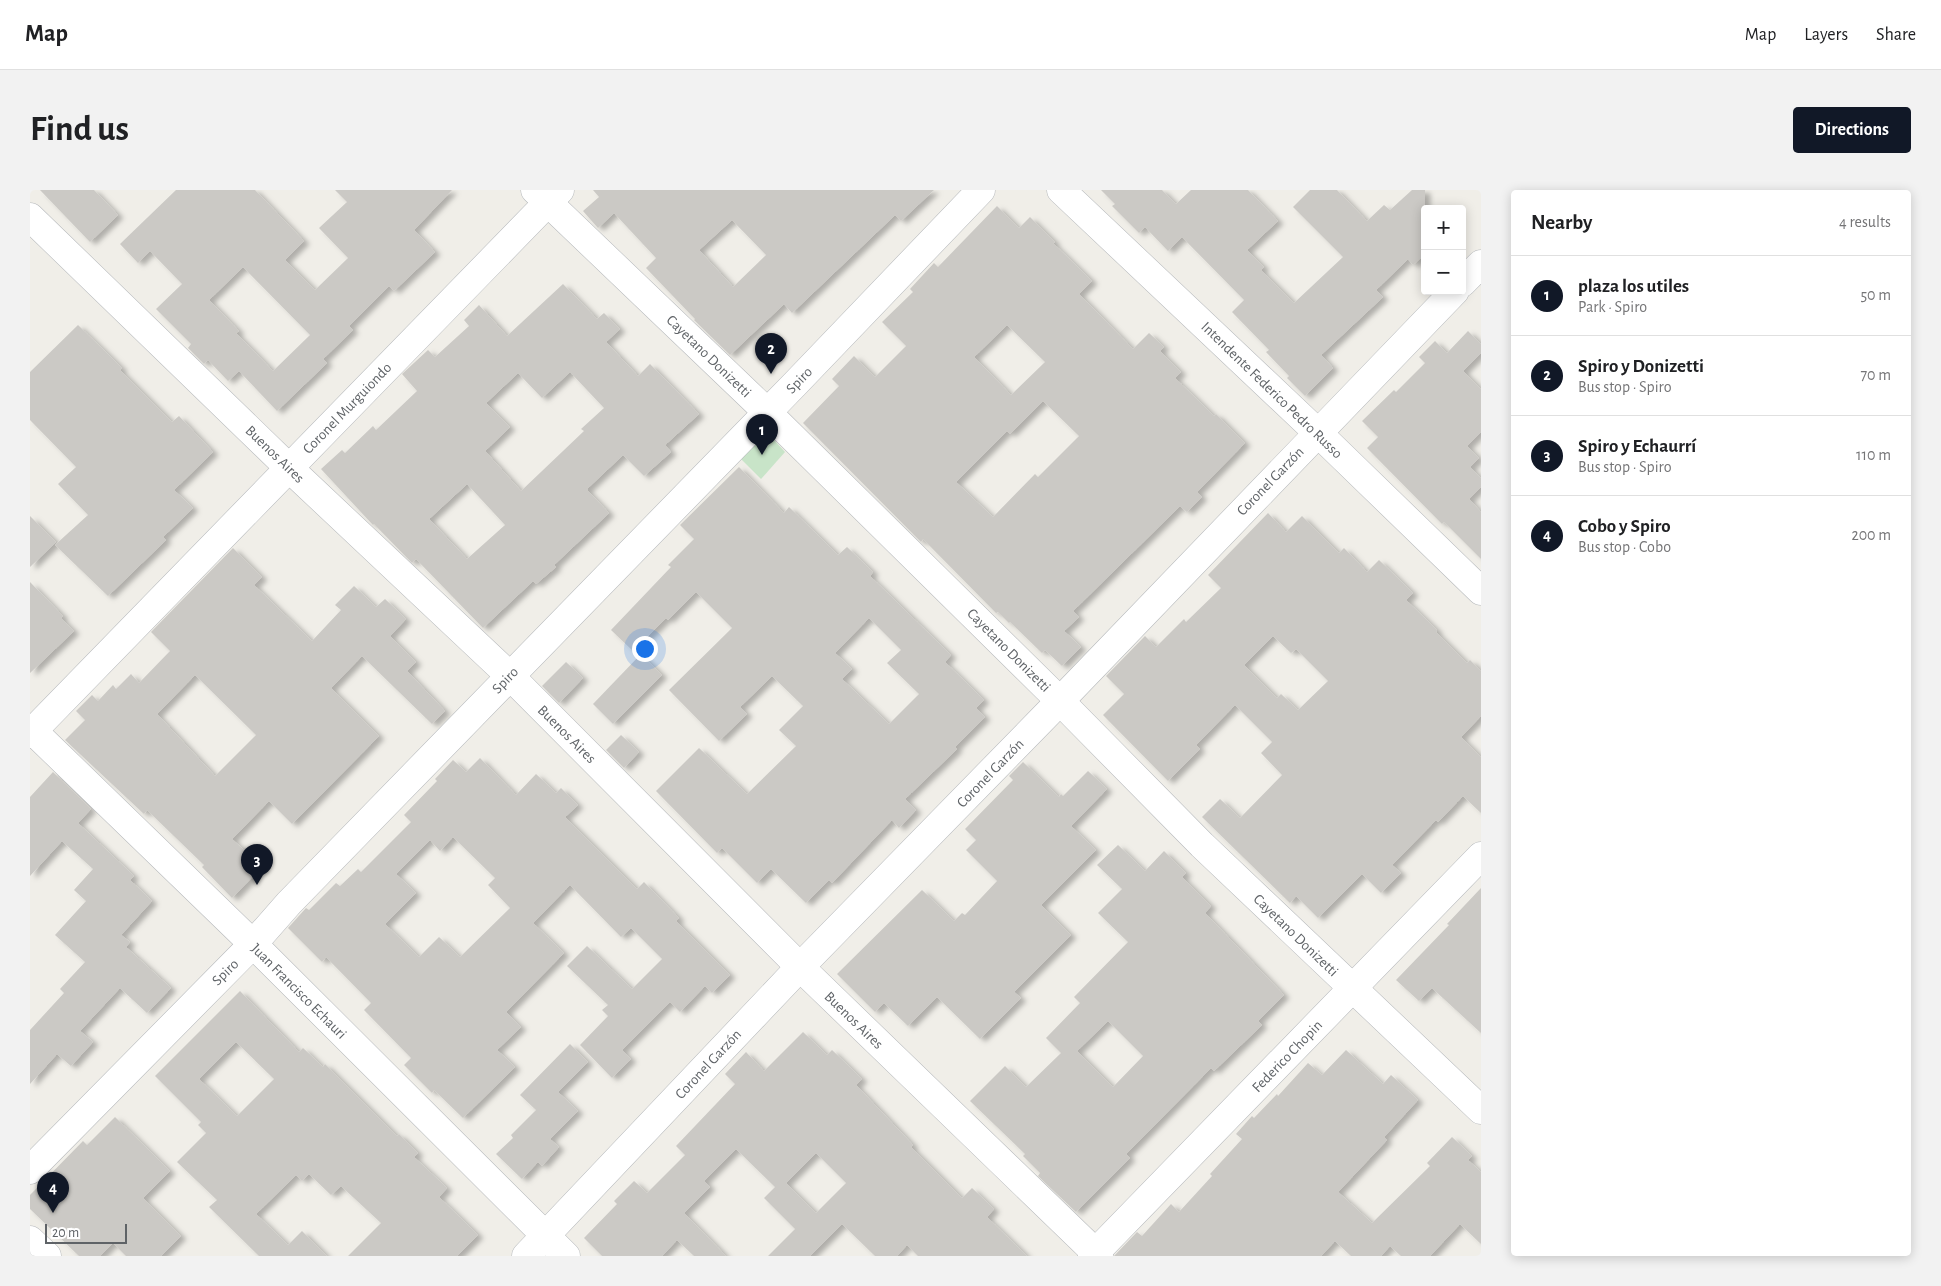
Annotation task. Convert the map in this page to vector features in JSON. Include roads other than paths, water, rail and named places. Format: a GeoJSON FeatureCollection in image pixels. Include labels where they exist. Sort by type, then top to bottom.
{"type":"FeatureCollection","features":[{"type":"Feature","properties":{"kind":"street","name":"Spiro"},"geometry":{"type":"LineString","coordinates":[[30,1170],[252,944],[289,903],[981,190]]}},
{"type":"Feature","properties":{"kind":"street","name":"Intendente Federico Pedro Russo"},"geometry":{"type":"LineString","coordinates":[[1061,190],[1317,432],[1481,591]]}},
{"type":"Feature","properties":{"kind":"street","name":"Cayetano Donizetti"},"geometry":{"type":"LineString","coordinates":[[548,194],[1060,701],[1202,845],[1481,1110]]}},
{"type":"Feature","properties":{"kind":"street","name":"Coronel Murguiondo"},"geometry":{"type":"LineString","coordinates":[[31,731],[289,468],[548,194]]}},
{"type":"Feature","properties":{"kind":"street","name":"Buenos Aires"},"geometry":{"type":"LineString","coordinates":[[30,217],[289,468],[510,676],[800,968],[1096,1255]]}},
{"type":"Feature","properties":{"kind":"street"},"geometry":{"type":"LineString","coordinates":[[1466,279],[1481,264]]}},
{"type":"Feature","properties":{"kind":"street","name":"Coronel Garzón"},"geometry":{"type":"LineString","coordinates":[[526,1256],[800,968],[1450,295]]}},
{"type":"Feature","properties":{"kind":"street","name":"Juan Francisco Echauri"},"geometry":{"type":"LineString","coordinates":[[31,731],[252,944],[566,1256]]}},
{"type":"Feature","properties":{"kind":"street","name":"Federico Chopin"},"geometry":{"type":"LineString","coordinates":[[1096,1255],[1481,856]]}},
{"type":"Feature","properties":{"kind":"street"},"geometry":{"type":"LineString","coordinates":[[30,1240],[46,1256]]}},
{"type":"Feature","properties":{"kind":"place","name":"Spiro y Donizetti"},"geometry":{"type":"Point","coordinates":[771,374]}},
{"type":"Feature","properties":{"kind":"place","name":"plaza los utiles"},"geometry":{"type":"Point","coordinates":[762,455]}},
{"type":"Feature","properties":{"kind":"place","name":"Spiro y Echaurrí"},"geometry":{"type":"Point","coordinates":[257,885]}},
{"type":"Feature","properties":{"kind":"place","name":"Cobo y Spiro"},"geometry":{"type":"Point","coordinates":[53,1213]}}]}
